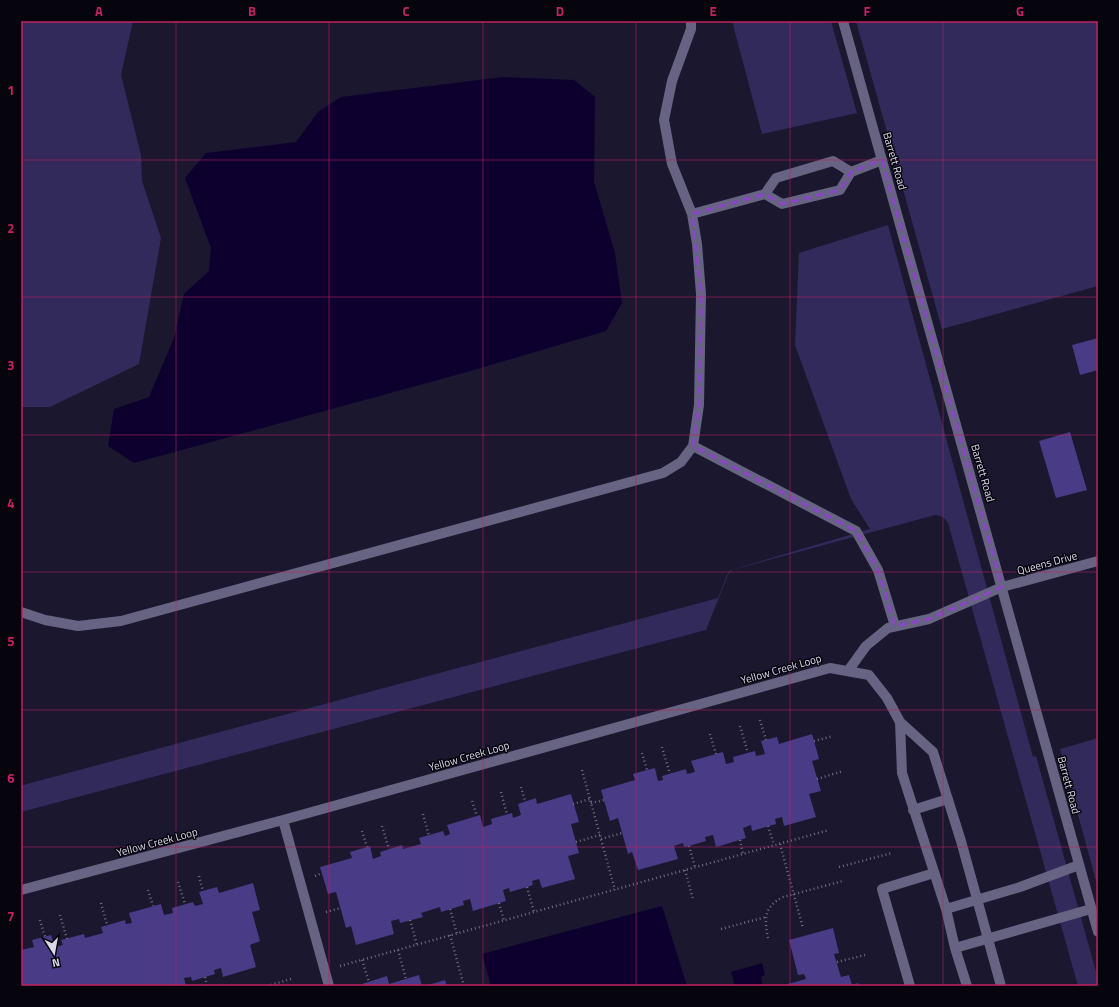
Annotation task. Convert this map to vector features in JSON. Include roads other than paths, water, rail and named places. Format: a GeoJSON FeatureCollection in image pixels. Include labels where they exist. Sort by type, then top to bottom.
{"type":"FeatureCollection","features":[{"type":"Feature","properties":{"kind":"street"},"geometry":{"type":"LineString","coordinates":[[21,612],[45,620],[78,626],[121,621],[663,473],[682,462],[693,446],[699,405],[701,294],[697,244],[692,214],[672,164],[664,120],[672,81],[691,29],[691,21]]}},
{"type":"Feature","properties":{"kind":"street","name":"Barrett Road"},"geometry":{"type":"LineString","coordinates":[[844,21],[1098,932]]}},
{"type":"Feature","properties":{"kind":"street"},"geometry":{"type":"LineString","coordinates":[[765,194],[782,204],[840,190],[851,172],[882,160]]}},
{"type":"Feature","properties":{"kind":"street"},"geometry":{"type":"LineString","coordinates":[[692,214],[765,194],[776,178],[833,161],[851,172]]}},
{"type":"Feature","properties":{"kind":"street"},"geometry":{"type":"LineString","coordinates":[[693,446],[856,531],[878,570],[895,626]]}},
{"type":"Feature","properties":{"kind":"street","name":"Queens Drive"},"geometry":{"type":"LineString","coordinates":[[848,671],[866,646],[888,628],[930,618],[1002,588],[1098,561]]}},
{"type":"Feature","properties":{"kind":"street","name":"Yellow Creek Loop"},"geometry":{"type":"LineString","coordinates":[[21,890],[283,820],[830,668],[869,675],[887,698],[900,722]]}},
{"type":"Feature","properties":{"kind":"street"},"geometry":{"type":"LineString","coordinates":[[900,722],[933,752],[961,841],[976,900],[1001,986]]}},
{"type":"Feature","properties":{"kind":"street"},"geometry":{"type":"LineString","coordinates":[[900,722],[902,773],[946,909],[955,948],[968,986]]}},
{"type":"Feature","properties":{"kind":"street"},"geometry":{"type":"LineString","coordinates":[[913,810],[948,799]]}},
{"type":"Feature","properties":{"kind":"street"},"geometry":{"type":"LineString","coordinates":[[283,820],[329,986]]}},
{"type":"Feature","properties":{"kind":"street"},"geometry":{"type":"LineString","coordinates":[[946,909],[1020,887],[1079,865]]}},
{"type":"Feature","properties":{"kind":"street"},"geometry":{"type":"LineString","coordinates":[[910,986],[882,889],[934,873]]}},
{"type":"Feature","properties":{"kind":"street"},"geometry":{"type":"LineString","coordinates":[[955,948],[1092,909]]}}]}
